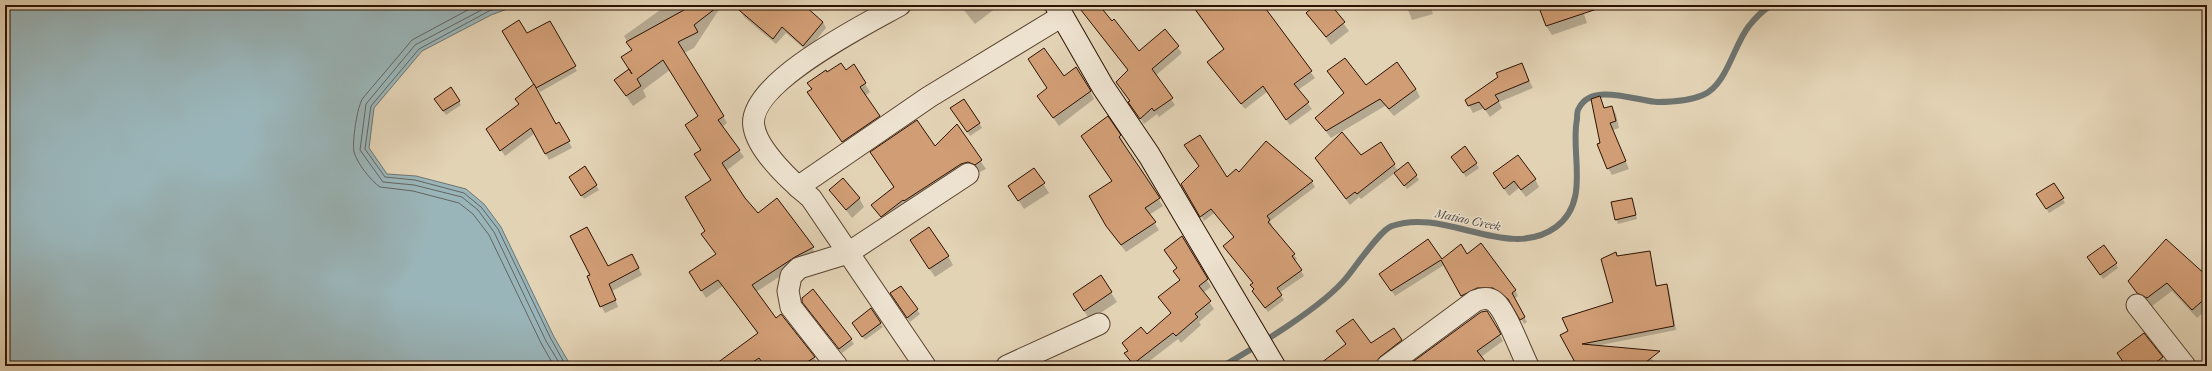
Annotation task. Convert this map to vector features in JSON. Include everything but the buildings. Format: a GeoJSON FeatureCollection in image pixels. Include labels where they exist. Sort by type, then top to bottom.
{"type":"FeatureCollection","features":[{"type":"Feature","properties":{"kind":"street"},"geometry":{"type":"LineString","coordinates":[[900,5],[866,24],[781,77],[764,96],[753,113],[754,128],[762,144],[798,187],[811,198],[925,366]]}},
{"type":"Feature","properties":{"kind":"street"},"geometry":{"type":"LineString","coordinates":[[798,187],[1059,10],[1103,87],[1149,155],[1274,366]]}},
{"type":"Feature","properties":{"kind":"street"},"geometry":{"type":"LineString","coordinates":[[837,366],[791,306],[788,291],[791,276],[799,268],[848,253],[968,174]]}},
{"type":"Feature","properties":{"kind":"street"},"geometry":{"type":"LineString","coordinates":[[1387,366],[1481,298],[1489,299],[1501,309],[1528,366]]}},
{"type":"Feature","properties":{"kind":"street"},"geometry":{"type":"LineString","coordinates":[[2137,306],[2184,366]]}},
{"type":"Feature","properties":{"kind":"street"},"geometry":{"type":"LineString","coordinates":[[1007,366],[1099,324]]}},
{"type":"Feature","properties":{"kind":"water"},"geometry":{"type":"Polygon","coordinates":[[[5,5],[518,5],[491,15],[422,51],[374,108],[369,148],[387,174],[416,176],[466,189],[484,204],[501,227],[554,337],[571,366],[5,366],[5,5]]]}},
{"type":"Feature","properties":{"kind":"waterway","name":"Matiao Creek"},"geometry":{"type":"LineString","coordinates":[[1223,366],[1289,325],[1322,301],[1336,289],[1369,248],[1387,229],[1392,226],[1412,222],[1433,223],[1497,237],[1518,239],[1537,236],[1556,227],[1567,216],[1573,204],[1576,191],[1577,113],[1578,109],[1585,100],[1604,94],[1649,101],[1669,102],[1687,100],[1703,95],[1718,83],[1749,26],[1771,5]]}}]}
